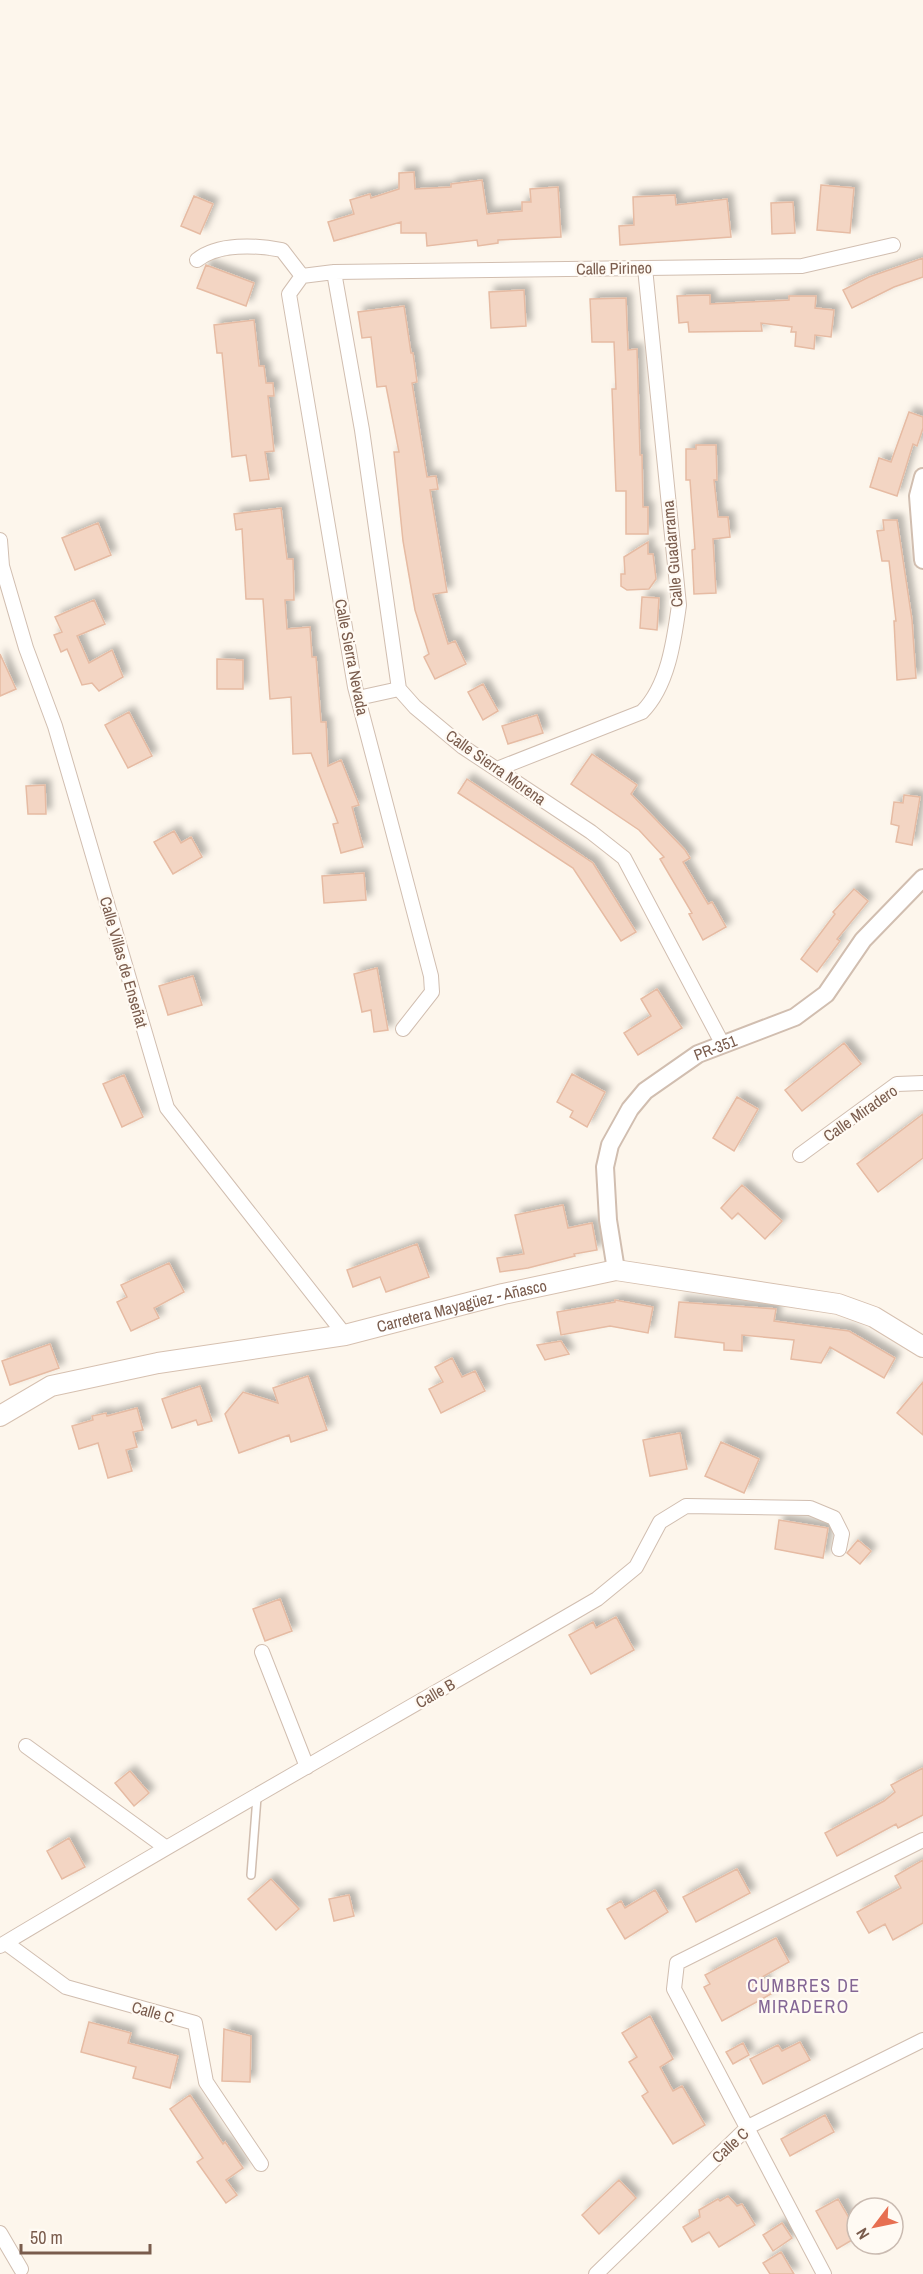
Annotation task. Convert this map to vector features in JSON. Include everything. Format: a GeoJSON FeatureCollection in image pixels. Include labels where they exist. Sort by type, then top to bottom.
{"type":"FeatureCollection","features":[{"type":"Feature","properties":{"kind":"main road","name":"Carretera Mayagüez - Añasco"},"geometry":{"type":"LineString","coordinates":[[0,1416],[51,1386],[158,1363],[345,1335],[503,1294],[616,1270],[838,1304],[874,1317],[923,1347]]}},
{"type":"Feature","properties":{"kind":"street"},"geometry":{"type":"LineString","coordinates":[[197,260],[205,254],[255,245],[282,250],[302,276]]}},
{"type":"Feature","properties":{"kind":"street","name":"Calle Pirineo"},"geometry":{"type":"LineString","coordinates":[[302,276],[334,272],[802,266],[893,245]]}},
{"type":"Feature","properties":{"kind":"street","name":"Calle Guadarrama"},"geometry":{"type":"LineString","coordinates":[[497,769],[642,712],[654,700],[661,684],[672,646],[679,605],[645,268]]}},
{"type":"Feature","properties":{"kind":"street"},"geometry":{"type":"LineString","coordinates":[[334,272],[362,430],[399,689],[358,698]]}},
{"type":"Feature","properties":{"kind":"street","name":"Calle Sierra Nevada"},"geometry":{"type":"LineString","coordinates":[[302,276],[289,294],[358,698],[431,976],[432,992],[403,1029]]}},
{"type":"Feature","properties":{"kind":"street"},"geometry":{"type":"LineString","coordinates":[[922,479],[919,516],[923,560]]}},
{"type":"Feature","properties":{"kind":"street","name":"Calle Villas de Enseñat"},"geometry":{"type":"LineString","coordinates":[[0,540],[2,566],[26,648],[55,726],[167,1108],[345,1335]]}},
{"type":"Feature","properties":{"kind":"street","name":"Calle Sierra Morena"},"geometry":{"type":"LineString","coordinates":[[399,689],[415,707],[463,747],[591,832],[624,858],[722,1043]]}},
{"type":"Feature","properties":{"kind":"street","name":"PR-351"},"geometry":{"type":"LineString","coordinates":[[616,1270],[608,1220],[605,1167],[610,1145],[630,1109],[645,1091],[698,1054],[795,1017],[826,994],[863,940],[923,878]]}},
{"type":"Feature","properties":{"kind":"street","name":"Calle Miradero"},"geometry":{"type":"LineString","coordinates":[[800,1155],[897,1084],[923,1083]]}},
{"type":"Feature","properties":{"kind":"street","name":"Calle B"},"geometry":{"type":"LineString","coordinates":[[3,1944],[165,1847],[257,1797],[597,1599],[636,1567],[660,1522],[686,1506],[810,1508],[834,1518],[842,1534],[839,1549]]}},
{"type":"Feature","properties":{"kind":"street"},"geometry":{"type":"LineString","coordinates":[[262,1652],[307,1767]]}},
{"type":"Feature","properties":{"kind":"street"},"geometry":{"type":"LineString","coordinates":[[26,1746],[165,1847]]}},
{"type":"Feature","properties":{"kind":"street"},"geometry":{"type":"LineString","coordinates":[[824,2274],[674,1989],[677,1963],[923,1840]]}},
{"type":"Feature","properties":{"kind":"street","name":"Calle C"},"geometry":{"type":"LineString","coordinates":[[3,1944],[66,1988],[195,2023],[206,2082],[261,2164]]}},
{"type":"Feature","properties":{"kind":"street","name":"Calle C"},"geometry":{"type":"LineString","coordinates":[[596,2274],[748,2127],[923,2040]]}},
{"type":"Feature","properties":{"kind":"street"},"geometry":{"type":"LineString","coordinates":[[0,2233],[21,2269]]}},
{"type":"Feature","properties":{"kind":"lane"},"geometry":{"type":"LineString","coordinates":[[250,1875],[257,1797]]}},
{"type":"Feature","properties":{"kind":"building"},"geometry":{"type":"Polygon","coordinates":[[[414,172],[415,189],[451,187],[451,184],[482,180],[487,214],[522,211],[522,202],[531,202],[530,189],[558,187],[561,237],[498,240],[498,243],[478,246],[477,240],[427,246],[426,233],[401,233],[401,222],[334,241],[328,222],[354,214],[350,200],[370,194],[371,198],[399,189],[399,173],[414,172]]]}},
{"type":"Feature","properties":{"kind":"building"},"geometry":{"type":"Polygon","coordinates":[[[821,185],[854,188],[850,233],[817,230],[821,185]]]}},
{"type":"Feature","properties":{"kind":"building"},"geometry":{"type":"Polygon","coordinates":[[[675,195],[676,205],[727,199],[731,237],[620,245],[619,226],[634,225],[633,197],[675,195]]]}},
{"type":"Feature","properties":{"kind":"building"},"geometry":{"type":"Polygon","coordinates":[[[194,196],[213,204],[200,234],[181,226],[194,196]]]}},
{"type":"Feature","properties":{"kind":"building"},"geometry":{"type":"Polygon","coordinates":[[[793,202],[795,233],[772,234],[771,203],[793,202]]]}},
{"type":"Feature","properties":{"kind":"building"},"geometry":{"type":"Polygon","coordinates":[[[923,258],[923,277],[894,287],[852,308],[843,290],[869,277],[923,258]]]}},
{"type":"Feature","properties":{"kind":"building"},"geometry":{"type":"Polygon","coordinates":[[[206,265],[254,283],[246,306],[197,288],[206,265]]]}},
{"type":"Feature","properties":{"kind":"building"},"geometry":{"type":"Polygon","coordinates":[[[524,290],[526,326],[491,328],[489,292],[524,290]]]}},
{"type":"Feature","properties":{"kind":"building"},"geometry":{"type":"Polygon","coordinates":[[[710,295],[710,304],[789,300],[789,296],[816,296],[815,308],[834,310],[831,337],[815,335],[814,349],[795,346],[796,332],[791,332],[792,327],[761,323],[762,331],[689,332],[688,322],[679,323],[677,296],[710,295]]]}},
{"type":"Feature","properties":{"kind":"building"},"geometry":{"type":"Polygon","coordinates":[[[626,298],[628,350],[637,349],[643,507],[648,507],[648,534],[626,534],[626,491],[616,491],[612,389],[616,389],[614,342],[592,342],[590,299],[626,298]]]}},
{"type":"Feature","properties":{"kind":"building"},"geometry":{"type":"Polygon","coordinates":[[[404,306],[417,382],[412,383],[427,477],[436,476],[438,489],[430,490],[447,592],[433,594],[448,644],[455,641],[466,664],[435,679],[424,657],[429,654],[415,610],[403,541],[394,452],[399,452],[386,386],[377,387],[371,337],[362,338],[358,312],[404,306]]]}},
{"type":"Feature","properties":{"kind":"building"},"geometry":{"type":"Polygon","coordinates":[[[254,320],[259,366],[264,366],[266,383],[273,383],[274,396],[268,396],[274,451],[265,452],[269,479],[250,481],[246,455],[232,457],[222,353],[217,353],[214,325],[254,320]]]}},
{"type":"Feature","properties":{"kind":"building"},"geometry":{"type":"Polygon","coordinates":[[[909,412],[923,417],[923,428],[917,446],[913,444],[897,496],[870,487],[879,458],[891,462],[909,412]]]}},
{"type":"Feature","properties":{"kind":"building"},"geometry":{"type":"Polygon","coordinates":[[[696,445],[716,445],[717,480],[714,480],[718,517],[728,517],[730,537],[713,539],[716,593],[694,594],[692,550],[695,549],[690,480],[686,480],[686,449],[696,449],[696,445]]]}},
{"type":"Feature","properties":{"kind":"building"},"geometry":{"type":"Polygon","coordinates":[[[281,508],[287,559],[293,559],[294,600],[285,600],[287,629],[310,627],[312,657],[316,657],[321,722],[326,722],[328,766],[341,760],[359,805],[352,807],[363,847],[341,853],[333,824],[338,823],[311,753],[293,754],[291,697],[270,699],[263,599],[246,599],[242,529],[236,530],[234,514],[281,508]]]}},
{"type":"Feature","properties":{"kind":"building"},"geometry":{"type":"Polygon","coordinates":[[[883,520],[897,520],[912,620],[916,678],[897,680],[894,621],[896,621],[889,561],[882,561],[877,531],[884,530],[883,520]]]}},
{"type":"Feature","properties":{"kind":"building"},"geometry":{"type":"Polygon","coordinates":[[[98,523],[111,555],[75,570],[62,538],[98,523]]]}},
{"type":"Feature","properties":{"kind":"building"},"geometry":{"type":"Polygon","coordinates":[[[648,542],[648,554],[653,554],[656,579],[649,589],[627,590],[621,586],[621,574],[625,574],[624,557],[648,542]]]}},
{"type":"Feature","properties":{"kind":"building"},"geometry":{"type":"Polygon","coordinates":[[[642,597],[659,598],[657,630],[640,628],[642,597]]]}},
{"type":"Feature","properties":{"kind":"building"},"geometry":{"type":"Polygon","coordinates":[[[94,600],[105,624],[77,636],[89,663],[112,650],[123,677],[99,691],[92,683],[82,685],[67,649],[61,652],[54,635],[62,632],[55,617],[94,600]]]}},
{"type":"Feature","properties":{"kind":"building"},"geometry":{"type":"Polygon","coordinates":[[[0,654],[16,689],[0,696],[0,654]]]}},
{"type":"Feature","properties":{"kind":"building"},"geometry":{"type":"Polygon","coordinates":[[[217,659],[243,660],[243,689],[217,689],[217,659]]]}},
{"type":"Feature","properties":{"kind":"building"},"geometry":{"type":"Polygon","coordinates":[[[483,684],[498,711],[483,720],[468,692],[483,684]]]}},
{"type":"Feature","properties":{"kind":"building"},"geometry":{"type":"Polygon","coordinates":[[[129,712],[152,756],[128,768],[105,725],[129,712]]]}},
{"type":"Feature","properties":{"kind":"building"},"geometry":{"type":"Polygon","coordinates":[[[537,715],[543,733],[508,744],[502,726],[537,715]]]}},
{"type":"Feature","properties":{"kind":"building"},"geometry":{"type":"Polygon","coordinates":[[[592,754],[637,785],[631,794],[685,850],[690,858],[683,862],[708,904],[712,902],[726,927],[703,940],[689,914],[692,913],[660,859],[664,857],[639,830],[571,784],[592,754]]]}},
{"type":"Feature","properties":{"kind":"building"},"geometry":{"type":"Polygon","coordinates":[[[467,779],[593,863],[636,932],[621,941],[573,868],[458,793],[467,779]]]}},
{"type":"Feature","properties":{"kind":"building"},"geometry":{"type":"Polygon","coordinates":[[[45,785],[46,814],[28,814],[26,786],[45,785]]]}},
{"type":"Feature","properties":{"kind":"building"},"geometry":{"type":"Polygon","coordinates":[[[904,795],[920,797],[912,845],[896,842],[899,826],[891,824],[894,802],[903,803],[904,795]]]}},
{"type":"Feature","properties":{"kind":"building"},"geometry":{"type":"Polygon","coordinates":[[[174,831],[181,843],[191,837],[202,857],[173,874],[154,842],[174,831]]]}},
{"type":"Feature","properties":{"kind":"building"},"geometry":{"type":"Polygon","coordinates":[[[364,873],[366,900],[324,903],[322,876],[364,873]]]}},
{"type":"Feature","properties":{"kind":"building"},"geometry":{"type":"Polygon","coordinates":[[[854,889],[868,901],[837,939],[840,941],[817,972],[801,959],[835,914],[833,912],[854,889]]]}},
{"type":"Feature","properties":{"kind":"building"},"geometry":{"type":"Polygon","coordinates":[[[377,968],[388,1030],[374,1032],[371,1010],[362,1012],[354,974],[377,968]]]}},
{"type":"Feature","properties":{"kind":"building"},"geometry":{"type":"Polygon","coordinates":[[[193,976],[202,1005],[168,1015],[159,986],[193,976]]]}},
{"type":"Feature","properties":{"kind":"building"},"geometry":{"type":"Polygon","coordinates":[[[657,989],[682,1028],[638,1055],[624,1033],[651,1016],[641,999],[657,989]]]}},
{"type":"Feature","properties":{"kind":"building"},"geometry":{"type":"Polygon","coordinates":[[[844,1043],[861,1064],[802,1111],[785,1090],[844,1043]]]}},
{"type":"Feature","properties":{"kind":"building"},"geometry":{"type":"Polygon","coordinates":[[[572,1074],[605,1092],[587,1127],[570,1117],[573,1111],[557,1102],[572,1074]]]}},
{"type":"Feature","properties":{"kind":"building"},"geometry":{"type":"Polygon","coordinates":[[[124,1075],[143,1117],[122,1127],[103,1084],[124,1075]]]}},
{"type":"Feature","properties":{"kind":"building"},"geometry":{"type":"Polygon","coordinates":[[[737,1097],[758,1109],[734,1151],[713,1138],[737,1097]]]}},
{"type":"Feature","properties":{"kind":"building"},"geometry":{"type":"Polygon","coordinates":[[[923,1114],[923,1158],[878,1192],[857,1164],[923,1114]]]}},
{"type":"Feature","properties":{"kind":"building"},"geometry":{"type":"Polygon","coordinates":[[[742,1185],[782,1221],[765,1239],[738,1213],[732,1219],[721,1208],[742,1185]]]}},
{"type":"Feature","properties":{"kind":"building"},"geometry":{"type":"Polygon","coordinates":[[[563,1205],[568,1228],[592,1223],[597,1250],[574,1254],[575,1256],[528,1268],[500,1272],[497,1258],[524,1254],[515,1215],[563,1205]]]}},
{"type":"Feature","properties":{"kind":"building"},"geometry":{"type":"Polygon","coordinates":[[[417,1244],[429,1277],[386,1292],[380,1277],[353,1287],[347,1270],[417,1244]]]}},
{"type":"Feature","properties":{"kind":"building"},"geometry":{"type":"Polygon","coordinates":[[[169,1263],[184,1292],[154,1308],[159,1318],[131,1331],[117,1302],[127,1297],[121,1285],[169,1263]]]}},
{"type":"Feature","properties":{"kind":"building"},"geometry":{"type":"Polygon","coordinates":[[[615,1300],[653,1307],[648,1333],[610,1326],[561,1335],[557,1312],[615,1302],[615,1300]]]}},
{"type":"Feature","properties":{"kind":"building"},"geometry":{"type":"Polygon","coordinates":[[[679,1302],[776,1309],[774,1321],[849,1331],[895,1358],[884,1378],[830,1347],[821,1363],[791,1359],[794,1340],[742,1335],[742,1351],[724,1350],[724,1343],[675,1337],[679,1302]]]}},
{"type":"Feature","properties":{"kind":"building"},"geometry":{"type":"Polygon","coordinates":[[[561,1341],[569,1354],[545,1360],[537,1345],[561,1341]]]}},
{"type":"Feature","properties":{"kind":"building"},"geometry":{"type":"Polygon","coordinates":[[[50,1344],[59,1368],[10,1385],[2,1361],[50,1344]]]}},
{"type":"Feature","properties":{"kind":"building"},"geometry":{"type":"Polygon","coordinates":[[[452,1358],[462,1377],[475,1371],[485,1391],[441,1413],[429,1389],[443,1382],[435,1367],[452,1358]]]}},
{"type":"Feature","properties":{"kind":"building"},"geometry":{"type":"Polygon","coordinates":[[[308,1376],[327,1430],[291,1442],[289,1435],[239,1453],[225,1414],[243,1392],[278,1403],[273,1388],[308,1376]]]}},
{"type":"Feature","properties":{"kind":"building"},"geometry":{"type":"Polygon","coordinates":[[[923,1382],[923,1435],[897,1413],[923,1382]]]}},
{"type":"Feature","properties":{"kind":"building"},"geometry":{"type":"Polygon","coordinates":[[[200,1386],[212,1421],[198,1425],[196,1420],[172,1428],[162,1399],[200,1386]]]}},
{"type":"Feature","properties":{"kind":"building"},"geometry":{"type":"Polygon","coordinates":[[[137,1408],[143,1430],[133,1432],[137,1447],[126,1450],[132,1471],[108,1478],[98,1443],[79,1449],[72,1426],[93,1420],[92,1416],[106,1413],[107,1416],[137,1408]]]}},
{"type":"Feature","properties":{"kind":"building"},"geometry":{"type":"Polygon","coordinates":[[[680,1433],[687,1469],[650,1476],[643,1440],[680,1433]]]}},
{"type":"Feature","properties":{"kind":"building"},"geometry":{"type":"Polygon","coordinates":[[[721,1442],[759,1459],[744,1493],[705,1476],[721,1442]]]}},
{"type":"Feature","properties":{"kind":"building"},"geometry":{"type":"Polygon","coordinates":[[[779,1520],[828,1528],[823,1558],[775,1549],[779,1520]]]}},
{"type":"Feature","properties":{"kind":"building"},"geometry":{"type":"Polygon","coordinates":[[[858,1540],[871,1551],[860,1564],[847,1553],[858,1540]]]}},
{"type":"Feature","properties":{"kind":"building"},"geometry":{"type":"Polygon","coordinates":[[[280,1599],[292,1631],[265,1641],[253,1609],[280,1599]]]}},
{"type":"Feature","properties":{"kind":"building"},"geometry":{"type":"Polygon","coordinates":[[[616,1617],[634,1650],[591,1674],[569,1635],[593,1622],[596,1628],[616,1617]]]}},
{"type":"Feature","properties":{"kind":"building"},"geometry":{"type":"Polygon","coordinates":[[[923,1768],[923,1815],[898,1828],[896,1824],[837,1856],[825,1833],[884,1801],[895,1792],[891,1785],[923,1768]]]}},
{"type":"Feature","properties":{"kind":"building"},"geometry":{"type":"Polygon","coordinates":[[[130,1771],[149,1793],[134,1806],[115,1783],[130,1771]]]}},
{"type":"Feature","properties":{"kind":"building"},"geometry":{"type":"Polygon","coordinates":[[[69,1838],[85,1867],[62,1879],[47,1851],[69,1838]]]}},
{"type":"Feature","properties":{"kind":"building"},"geometry":{"type":"Polygon","coordinates":[[[923,1860],[923,1923],[893,1940],[885,1924],[869,1933],[857,1912],[901,1888],[895,1876],[923,1860]]]}},
{"type":"Feature","properties":{"kind":"building"},"geometry":{"type":"Polygon","coordinates":[[[737,1869],[750,1893],[696,1922],[683,1897],[737,1869]]]}},
{"type":"Feature","properties":{"kind":"building"},"geometry":{"type":"Polygon","coordinates":[[[271,1879],[299,1909],[276,1930],[248,1899],[271,1879]]]}},
{"type":"Feature","properties":{"kind":"building"},"geometry":{"type":"Polygon","coordinates":[[[655,1890],[668,1912],[625,1939],[607,1909],[621,1901],[625,1908],[655,1890]]]}},
{"type":"Feature","properties":{"kind":"building"},"geometry":{"type":"Polygon","coordinates":[[[349,1895],[354,1916],[334,1921],[329,1899],[349,1895]]]}},
{"type":"Feature","properties":{"kind":"building"},"geometry":{"type":"Polygon","coordinates":[[[776,1938],[789,1962],[762,1977],[771,1994],[722,2021],[704,1987],[710,1984],[705,1975],[776,1938]]]}},
{"type":"Feature","properties":{"kind":"building"},"geometry":{"type":"Polygon","coordinates":[[[650,2016],[673,2059],[660,2067],[673,2091],[682,2086],[705,2125],[673,2144],[642,2096],[648,2092],[629,2062],[637,2057],[622,2033],[650,2016]]]}},
{"type":"Feature","properties":{"kind":"building"},"geometry":{"type":"Polygon","coordinates":[[[89,2022],[131,2033],[128,2043],[178,2056],[170,2088],[133,2078],[136,2067],[81,2052],[89,2022]]]}},
{"type":"Feature","properties":{"kind":"building"},"geometry":{"type":"Polygon","coordinates":[[[224,2029],[251,2036],[250,2082],[222,2081],[224,2029]]]}},
{"type":"Feature","properties":{"kind":"building"},"geometry":{"type":"Polygon","coordinates":[[[800,2042],[810,2060],[763,2084],[750,2059],[778,2045],[782,2051],[800,2042]]]}},
{"type":"Feature","properties":{"kind":"building"},"geometry":{"type":"Polygon","coordinates":[[[743,2043],[749,2055],[733,2064],[726,2052],[743,2043]]]}},
{"type":"Feature","properties":{"kind":"building"},"geometry":{"type":"Polygon","coordinates":[[[190,2095],[223,2144],[225,2142],[243,2168],[226,2180],[237,2195],[226,2203],[197,2162],[203,2158],[170,2109],[190,2095]]]}},
{"type":"Feature","properties":{"kind":"building"},"geometry":{"type":"Polygon","coordinates":[[[825,2115],[834,2132],[790,2156],[781,2139],[825,2115]]]}},
{"type":"Feature","properties":{"kind":"building"},"geometry":{"type":"Polygon","coordinates":[[[619,2180],[636,2198],[599,2234],[582,2215],[619,2180]]]}},
{"type":"Feature","properties":{"kind":"building"},"geometry":{"type":"Polygon","coordinates":[[[728,2196],[737,2206],[742,2204],[755,2225],[719,2247],[709,2232],[692,2242],[683,2227],[700,2217],[699,2210],[728,2196]]]}},
{"type":"Feature","properties":{"kind":"building"},"geometry":{"type":"Polygon","coordinates":[[[838,2199],[845,2211],[845,2244],[837,2249],[816,2211],[838,2199]]]}},
{"type":"Feature","properties":{"kind":"building"},"geometry":{"type":"Polygon","coordinates":[[[782,2223],[792,2238],[773,2251],[763,2235],[782,2223]]]}},
{"type":"Feature","properties":{"kind":"building"},"geometry":{"type":"Polygon","coordinates":[[[781,2252],[794,2274],[770,2274],[763,2263],[781,2252]]]}},
{"type":"Feature","properties":{"kind":"district","name":"CUMBRES DE MIRADERO"},"geometry":{"type":"Point","coordinates":[804,1996]}}]}
